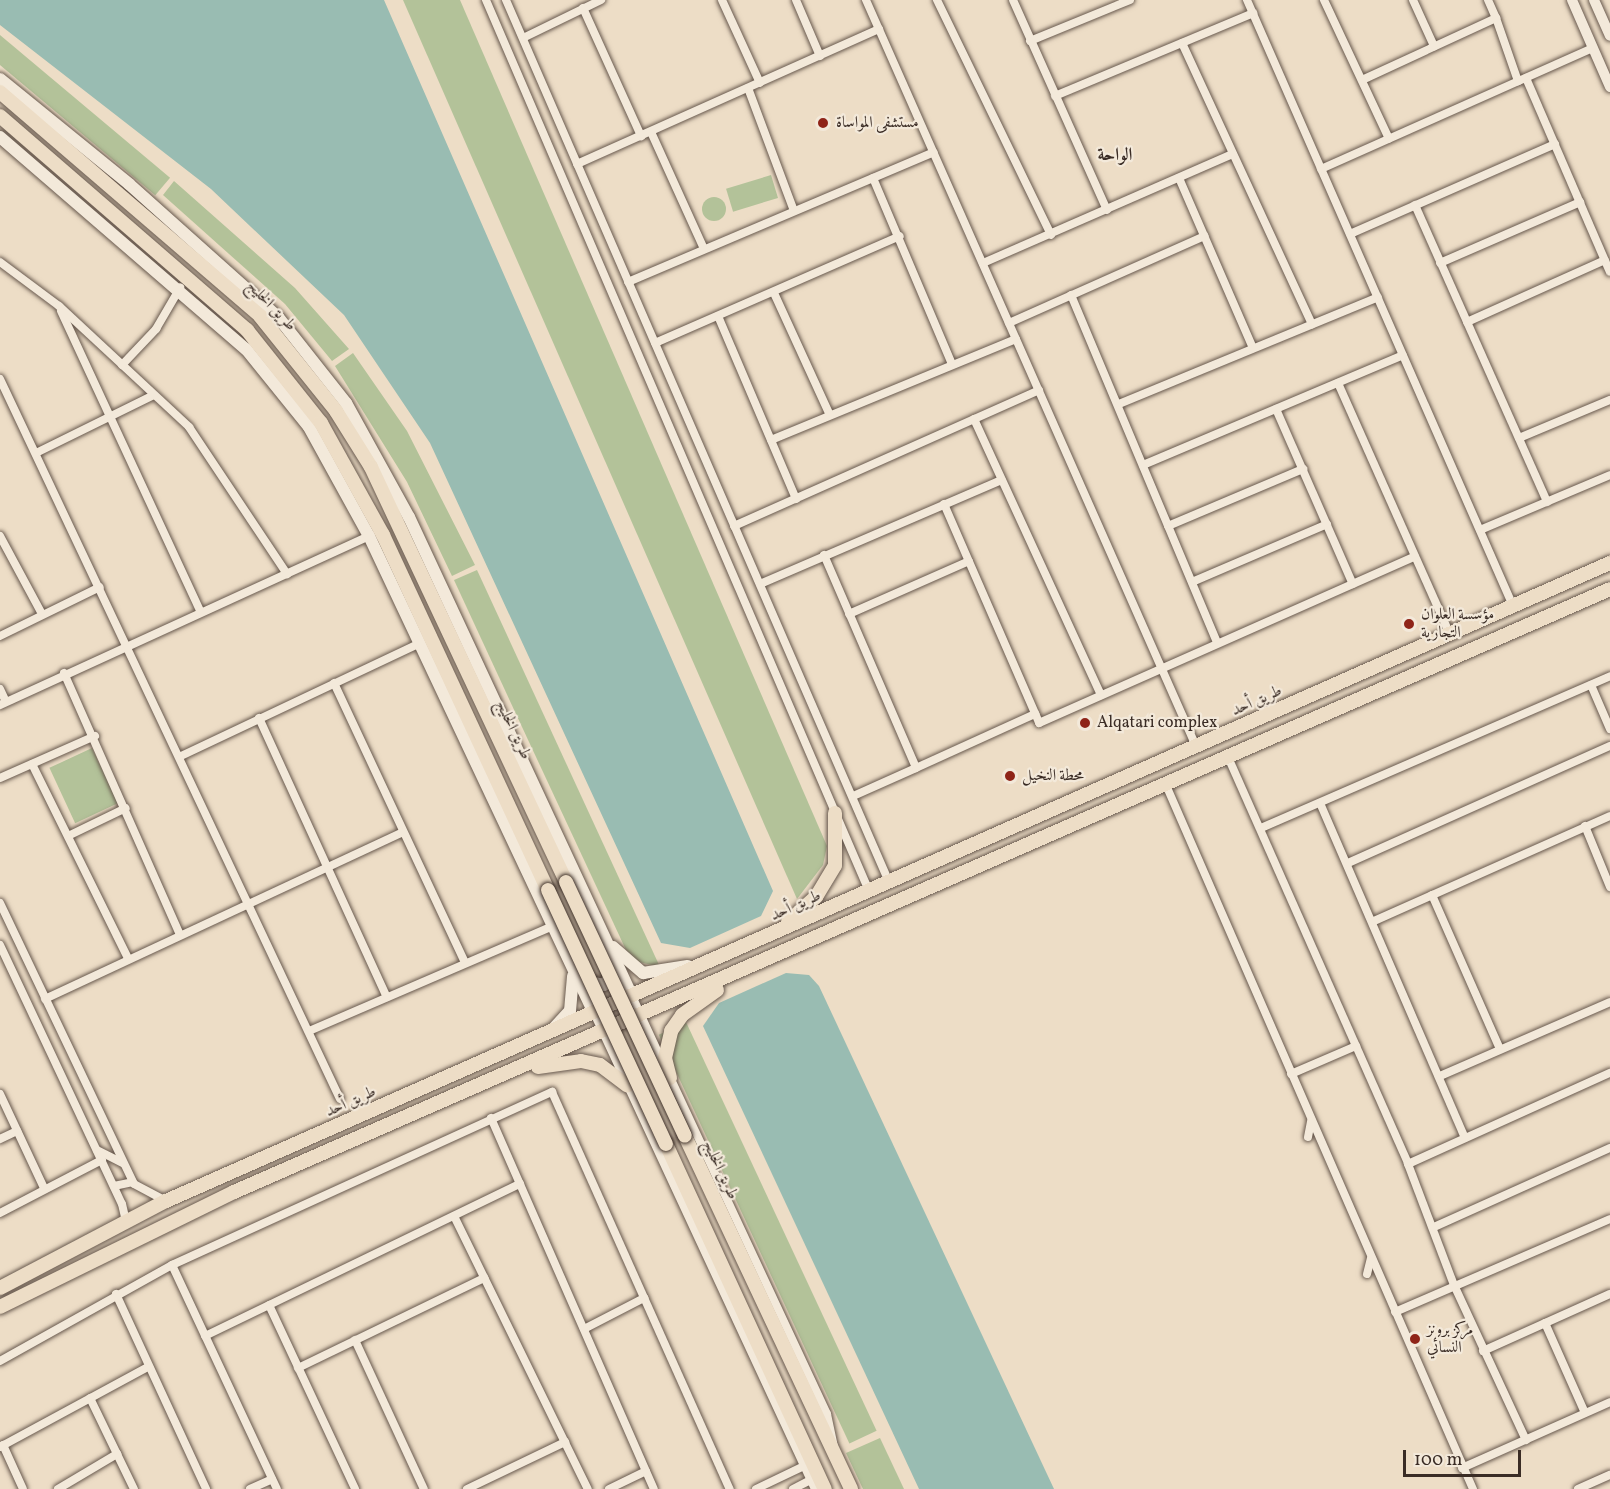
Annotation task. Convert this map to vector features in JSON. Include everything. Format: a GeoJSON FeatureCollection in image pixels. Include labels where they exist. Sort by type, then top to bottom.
{"type":"FeatureCollection","features":[{"type":"Feature","properties":{"kind":"main road"},"geometry":{"type":"LineString","coordinates":[[0,80],[129,184],[303,346],[382,462],[632,996]]}},
{"type":"Feature","properties":{"kind":"main road","name":"طريق الخليج"},"geometry":{"type":"LineString","coordinates":[[0,92],[260,316],[336,411],[408,546],[851,1489]]}},
{"type":"Feature","properties":{"kind":"main road","name":"طريق الخليج"},"geometry":{"type":"LineString","coordinates":[[0,116],[200,286],[283,370],[352,474],[424,641],[459,698],[825,1489]]}},
{"type":"Feature","properties":{"kind":"main road"},"geometry":{"type":"LineString","coordinates":[[0,137],[180,288],[269,374],[309,427],[369,536],[424,641],[445,686],[453,715]]}},
{"type":"Feature","properties":{"kind":"main road"},"geometry":{"type":"LineString","coordinates":[[22,154],[60,167]]}},
{"type":"Feature","properties":{"kind":"main road"},"geometry":{"type":"LineString","coordinates":[[408,546],[432,566]]}},
{"type":"Feature","properties":{"kind":"main road","name":"طريق أحد"},"geometry":{"type":"LineString","coordinates":[[0,1288],[166,1201],[1610,563]]}},
{"type":"Feature","properties":{"kind":"main road"},"geometry":{"type":"LineString","coordinates":[[0,1307],[234,1192],[1610,589]]}},
{"type":"Feature","properties":{"kind":"main road"},"geometry":{"type":"LineString","coordinates":[[424,641],[435,677],[594,1013]]}},
{"type":"Feature","properties":{"kind":"main road"},"geometry":{"type":"LineString","coordinates":[[435,677],[459,698]]}},
{"type":"Feature","properties":{"kind":"main road"},"geometry":{"type":"LineString","coordinates":[[773,934],[828,882],[839,845],[835,813]]}},
{"type":"Feature","properties":{"kind":"main road"},"geometry":{"type":"LineString","coordinates":[[606,938],[631,967],[643,973],[706,963]]}},
{"type":"Feature","properties":{"kind":"main road"},"geometry":{"type":"LineString","coordinates":[[551,1032],[570,1011],[575,994],[564,949]]}},
{"type":"Feature","properties":{"kind":"main road"},"geometry":{"type":"LineString","coordinates":[[571,964],[587,983],[604,985],[614,972],[611,953]]}},
{"type":"Feature","properties":{"kind":"main road"},"geometry":{"type":"LineString","coordinates":[[670,1078],[665,1058],[671,1031],[682,1015],[733,974]]}},
{"type":"Feature","properties":{"kind":"main road"},"geometry":{"type":"LineString","coordinates":[[518,1069],[581,1061],[600,1065],[624,1079]]}},
{"type":"Feature","properties":{"kind":"street"},"geometry":{"type":"LineString","coordinates":[[486,0],[868,891]]}},
{"type":"Feature","properties":{"kind":"street"},"geometry":{"type":"LineString","coordinates":[[506,0],[889,882]]}},
{"type":"Feature","properties":{"kind":"street"},"geometry":{"type":"LineString","coordinates":[[523,38],[601,0]]}},
{"type":"Feature","properties":{"kind":"street"},"geometry":{"type":"LineString","coordinates":[[723,0],[760,83]]}},
{"type":"Feature","properties":{"kind":"street"},"geometry":{"type":"LineString","coordinates":[[796,0],[820,56]]}},
{"type":"Feature","properties":{"kind":"street"},"geometry":{"type":"LineString","coordinates":[[867,0],[1196,746]]}},
{"type":"Feature","properties":{"kind":"street"},"geometry":{"type":"LineString","coordinates":[[937,0],[1051,236]]}},
{"type":"Feature","properties":{"kind":"street"},"geometry":{"type":"LineString","coordinates":[[1013,0],[1107,210]]}},
{"type":"Feature","properties":{"kind":"street"},"geometry":{"type":"LineString","coordinates":[[1030,41],[1130,0]]}},
{"type":"Feature","properties":{"kind":"street"},"geometry":{"type":"LineString","coordinates":[[1247,0],[1513,606]]}},
{"type":"Feature","properties":{"kind":"street"},"geometry":{"type":"LineString","coordinates":[[1324,0],[1389,139]]}},
{"type":"Feature","properties":{"kind":"street"},"geometry":{"type":"LineString","coordinates":[[1413,0],[1434,46]]}},
{"type":"Feature","properties":{"kind":"street"},"geometry":{"type":"LineString","coordinates":[[1488,0],[1522,80],[1555,144],[1610,272]]}},
{"type":"Feature","properties":{"kind":"street"},"geometry":{"type":"LineString","coordinates":[[1572,0],[1610,87]]}},
{"type":"Feature","properties":{"kind":"street"},"geometry":{"type":"LineString","coordinates":[[1594,0],[1610,36]]}},
{"type":"Feature","properties":{"kind":"street"},"geometry":{"type":"LineString","coordinates":[[583,8],[641,136]]}},
{"type":"Feature","properties":{"kind":"street"},"geometry":{"type":"LineString","coordinates":[[1055,96],[1253,13]]}},
{"type":"Feature","properties":{"kind":"street"},"geometry":{"type":"LineString","coordinates":[[1362,80],[1496,18]]}},
{"type":"Feature","properties":{"kind":"street"},"geometry":{"type":"LineString","coordinates":[[577,164],[879,29]]}},
{"type":"Feature","properties":{"kind":"street"},"geometry":{"type":"LineString","coordinates":[[1182,43],[1312,324]]}},
{"type":"Feature","properties":{"kind":"street"},"geometry":{"type":"LineString","coordinates":[[1321,169],[1593,48]]}},
{"type":"Feature","properties":{"kind":"street"},"geometry":{"type":"LineString","coordinates":[[748,88],[794,211]]}},
{"type":"Feature","properties":{"kind":"street"},"geometry":{"type":"LineString","coordinates":[[651,132],[704,249]]}},
{"type":"Feature","properties":{"kind":"street"},"geometry":{"type":"LineString","coordinates":[[1350,234],[1555,144]]}},
{"type":"Feature","properties":{"kind":"street"},"geometry":{"type":"LineString","coordinates":[[628,282],[934,152]]}},
{"type":"Feature","properties":{"kind":"street"},"geometry":{"type":"LineString","coordinates":[[983,263],[1051,236],[1232,154]]}},
{"type":"Feature","properties":{"kind":"street"},"geometry":{"type":"LineString","coordinates":[[873,178],[900,236],[951,362]]}},
{"type":"Feature","properties":{"kind":"street"},"geometry":{"type":"LineString","coordinates":[[1179,178],[1253,348]]}},
{"type":"Feature","properties":{"kind":"street"},"geometry":{"type":"LineString","coordinates":[[1440,263],[1580,202]]}},
{"type":"Feature","properties":{"kind":"street"},"geometry":{"type":"LineString","coordinates":[[1414,205],[1547,502]]}},
{"type":"Feature","properties":{"kind":"street"},"geometry":{"type":"LineString","coordinates":[[654,343],[900,236]]}},
{"type":"Feature","properties":{"kind":"street"},"geometry":{"type":"LineString","coordinates":[[1009,323],[1204,236]]}},
{"type":"Feature","properties":{"kind":"street"},"geometry":{"type":"LineString","coordinates":[[1467,322],[1605,260]]}},
{"type":"Feature","properties":{"kind":"street"},"geometry":{"type":"LineString","coordinates":[[0,262],[59,306],[189,428],[287,574]]}},
{"type":"Feature","properties":{"kind":"street"},"geometry":{"type":"LineString","coordinates":[[122,365],[156,329],[180,288]]}},
{"type":"Feature","properties":{"kind":"street"},"geometry":{"type":"LineString","coordinates":[[774,292],[829,413]]}},
{"type":"Feature","properties":{"kind":"street"},"geometry":{"type":"LineString","coordinates":[[1071,295],[1119,404],[1217,642]]}},
{"type":"Feature","properties":{"kind":"street"},"geometry":{"type":"LineString","coordinates":[[1119,404],[1378,297]]}},
{"type":"Feature","properties":{"kind":"street"},"geometry":{"type":"LineString","coordinates":[[59,306],[200,609]]}},
{"type":"Feature","properties":{"kind":"street"},"geometry":{"type":"LineString","coordinates":[[718,316],[796,499]]}},
{"type":"Feature","properties":{"kind":"street"},"geometry":{"type":"LineString","coordinates":[[771,440],[951,362],[1016,339]]}},
{"type":"Feature","properties":{"kind":"street"},"geometry":{"type":"LineString","coordinates":[[1143,465],[1403,355]]}},
{"type":"Feature","properties":{"kind":"street"},"geometry":{"type":"LineString","coordinates":[[0,380],[181,756],[247,903],[340,1099]]}},
{"type":"Feature","properties":{"kind":"street"},"geometry":{"type":"LineString","coordinates":[[1338,383],[1450,634]]}},
{"type":"Feature","properties":{"kind":"street"},"geometry":{"type":"LineString","coordinates":[[734,526],[1039,390]]}},
{"type":"Feature","properties":{"kind":"street"},"geometry":{"type":"LineString","coordinates":[[36,453],[112,418],[154,395]]}},
{"type":"Feature","properties":{"kind":"street"},"geometry":{"type":"LineString","coordinates":[[0,404],[10,400]]}},
{"type":"Feature","properties":{"kind":"street"},"geometry":{"type":"LineString","coordinates":[[1519,438],[1610,400]]}},
{"type":"Feature","properties":{"kind":"street"},"geometry":{"type":"LineString","coordinates":[[1276,409],[1353,584]]}},
{"type":"Feature","properties":{"kind":"street"},"geometry":{"type":"LineString","coordinates":[[974,419],[1101,695]]}},
{"type":"Feature","properties":{"kind":"street"},"geometry":{"type":"LineString","coordinates":[[1168,526],[1303,469]]}},
{"type":"Feature","properties":{"kind":"street"},"geometry":{"type":"LineString","coordinates":[[1480,530],[1610,475]]}},
{"type":"Feature","properties":{"kind":"street"},"geometry":{"type":"LineString","coordinates":[[760,584],[1002,480]]}},
{"type":"Feature","properties":{"kind":"street"},"geometry":{"type":"LineString","coordinates":[[944,504],[1039,723],[1415,556]]}},
{"type":"Feature","properties":{"kind":"street"},"geometry":{"type":"LineString","coordinates":[[1192,582],[1327,524]]}},
{"type":"Feature","properties":{"kind":"street"},"geometry":{"type":"LineString","coordinates":[[0,536],[42,614]]}},
{"type":"Feature","properties":{"kind":"street"},"geometry":{"type":"LineString","coordinates":[[0,689],[3,703],[200,609],[287,574],[369,536]]}},
{"type":"Feature","properties":{"kind":"street"},"geometry":{"type":"LineString","coordinates":[[824,555],[916,768]]}},
{"type":"Feature","properties":{"kind":"street"},"geometry":{"type":"LineString","coordinates":[[849,614],[969,561]]}},
{"type":"Feature","properties":{"kind":"street"},"geometry":{"type":"LineString","coordinates":[[0,636],[100,587]]}},
{"type":"Feature","properties":{"kind":"street"},"geometry":{"type":"LineString","coordinates":[[181,756],[424,641]]}},
{"type":"Feature","properties":{"kind":"street"},"geometry":{"type":"LineString","coordinates":[[64,673],[95,736],[179,933]]}},
{"type":"Feature","properties":{"kind":"street"},"geometry":{"type":"LineString","coordinates":[[1261,828],[1610,676]]}},
{"type":"Feature","properties":{"kind":"street"},"geometry":{"type":"LineString","coordinates":[[334,683],[465,963]]}},
{"type":"Feature","properties":{"kind":"street"},"geometry":{"type":"LineString","coordinates":[[1591,685],[1610,729]]}},
{"type":"Feature","properties":{"kind":"street"},"geometry":{"type":"LineString","coordinates":[[853,796],[1035,714]]}},
{"type":"Feature","properties":{"kind":"street"},"geometry":{"type":"LineString","coordinates":[[260,718],[387,997]]}},
{"type":"Feature","properties":{"kind":"street"},"geometry":{"type":"LineString","coordinates":[[0,778],[95,736]]}},
{"type":"Feature","properties":{"kind":"street"},"geometry":{"type":"LineString","coordinates":[[1347,863],[1610,746]]}},
{"type":"Feature","properties":{"kind":"street"},"geometry":{"type":"LineString","coordinates":[[1228,757],[1408,1164],[1434,1227],[1454,1285],[1526,1440]]}},
{"type":"Feature","properties":{"kind":"street"},"geometry":{"type":"LineString","coordinates":[[32,764],[128,958]]}},
{"type":"Feature","properties":{"kind":"street"},"geometry":{"type":"LineString","coordinates":[[1166,785],[1473,1489]]}},
{"type":"Feature","properties":{"kind":"street"},"geometry":{"type":"LineString","coordinates":[[1320,803],[1374,921],[1465,1138]]}},
{"type":"Feature","properties":{"kind":"street"},"geometry":{"type":"LineString","coordinates":[[68,836],[126,808]]}},
{"type":"Feature","properties":{"kind":"street"},"geometry":{"type":"LineString","coordinates":[[1374,921],[1610,816]]}},
{"type":"Feature","properties":{"kind":"street"},"geometry":{"type":"LineString","coordinates":[[1585,826],[1610,887]]}},
{"type":"Feature","properties":{"kind":"street"},"geometry":{"type":"LineString","coordinates":[[45,999],[179,933],[328,869],[403,832]]}},
{"type":"Feature","properties":{"kind":"street"},"geometry":{"type":"LineString","coordinates":[[1432,895],[1500,1049]]}},
{"type":"Feature","properties":{"kind":"street"},"geometry":{"type":"LineString","coordinates":[[0,903],[133,1182],[166,1201]]}},
{"type":"Feature","properties":{"kind":"street"},"geometry":{"type":"LineString","coordinates":[[309,1031],[553,926]]}},
{"type":"Feature","properties":{"kind":"street"},"geometry":{"type":"LineString","coordinates":[[0,945],[114,1186],[126,1222]]}},
{"type":"Feature","properties":{"kind":"street"},"geometry":{"type":"LineString","coordinates":[[632,996],[827,1414],[834,1452]]}},
{"type":"Feature","properties":{"kind":"street"},"geometry":{"type":"LineString","coordinates":[[1440,1076],[1610,1002]]}},
{"type":"Feature","properties":{"kind":"street"},"geometry":{"type":"LineString","coordinates":[[594,1013],[815,1489]]}},
{"type":"Feature","properties":{"kind":"street"},"geometry":{"type":"LineString","coordinates":[[624,1079],[617,1047],[627,1036],[643,1034],[662,1061]]}},
{"type":"Feature","properties":{"kind":"street"},"geometry":{"type":"LineString","coordinates":[[1291,1074],[1356,1046]]}},
{"type":"Feature","properties":{"kind":"street"},"geometry":{"type":"LineString","coordinates":[[1408,1164],[1610,1073]]}},
{"type":"Feature","properties":{"kind":"street"},"geometry":{"type":"LineString","coordinates":[[0,1360],[172,1265],[552,1092],[730,1489]]}},
{"type":"Feature","properties":{"kind":"street"},"geometry":{"type":"LineString","coordinates":[[0,1094],[44,1188]]}},
{"type":"Feature","properties":{"kind":"street"},"geometry":{"type":"LineString","coordinates":[[491,1118],[654,1489]]}},
{"type":"Feature","properties":{"kind":"street"},"geometry":{"type":"LineString","coordinates":[[1308,1137],[1311,1120]]}},
{"type":"Feature","properties":{"kind":"street"},"geometry":{"type":"LineString","coordinates":[[0,1139],[17,1131]]}},
{"type":"Feature","properties":{"kind":"street"},"geometry":{"type":"LineString","coordinates":[[1434,1227],[1610,1148]]}},
{"type":"Feature","properties":{"kind":"street"},"geometry":{"type":"LineString","coordinates":[[97,1150],[123,1163]]}},
{"type":"Feature","properties":{"kind":"street"},"geometry":{"type":"LineString","coordinates":[[0,1213],[44,1188],[102,1160]]}},
{"type":"Feature","properties":{"kind":"street"},"geometry":{"type":"LineString","coordinates":[[114,1186],[133,1182]]}},
{"type":"Feature","properties":{"kind":"street"},"geometry":{"type":"LineString","coordinates":[[205,1336],[520,1184]]}},
{"type":"Feature","properties":{"kind":"street"},"geometry":{"type":"LineString","coordinates":[[454,1216],[588,1489]]}},
{"type":"Feature","properties":{"kind":"street"},"geometry":{"type":"LineString","coordinates":[[1395,1312],[1610,1219]]}},
{"type":"Feature","properties":{"kind":"street"},"geometry":{"type":"LineString","coordinates":[[1367,1274],[1371,1258]]}},
{"type":"Feature","properties":{"kind":"street"},"geometry":{"type":"LineString","coordinates":[[172,1265],[277,1489]]}},
{"type":"Feature","properties":{"kind":"street"},"geometry":{"type":"LineString","coordinates":[[298,1368],[484,1278]]}},
{"type":"Feature","properties":{"kind":"street"},"geometry":{"type":"LineString","coordinates":[[116,1294],[206,1489]]}},
{"type":"Feature","properties":{"kind":"street"},"geometry":{"type":"LineString","coordinates":[[1483,1351],[1610,1294]]}},
{"type":"Feature","properties":{"kind":"street"},"geometry":{"type":"LineString","coordinates":[[584,1329],[645,1298]]}},
{"type":"Feature","properties":{"kind":"street"},"geometry":{"type":"LineString","coordinates":[[269,1305],[355,1489]]}},
{"type":"Feature","properties":{"kind":"street"},"geometry":{"type":"LineString","coordinates":[[1545,1323],[1585,1413]]}},
{"type":"Feature","properties":{"kind":"street"},"geometry":{"type":"LineString","coordinates":[[355,1340],[424,1489]]}},
{"type":"Feature","properties":{"kind":"street"},"geometry":{"type":"LineString","coordinates":[[22,1489],[2,1446],[148,1367]]}},
{"type":"Feature","properties":{"kind":"street"},"geometry":{"type":"LineString","coordinates":[[90,1398],[134,1489]]}},
{"type":"Feature","properties":{"kind":"street"},"geometry":{"type":"LineString","coordinates":[[1462,1468],[1610,1402]]}},
{"type":"Feature","properties":{"kind":"street"},"geometry":{"type":"LineString","coordinates":[[467,1489],[565,1442]]}},
{"type":"Feature","properties":{"kind":"street"},"geometry":{"type":"LineString","coordinates":[[58,1489],[117,1454]]}},
{"type":"Feature","properties":{"kind":"street"},"geometry":{"type":"LineString","coordinates":[[756,1489],[804,1466]]}},
{"type":"Feature","properties":{"kind":"street"},"geometry":{"type":"LineString","coordinates":[[609,1489],[646,1470]]}},
{"type":"Feature","properties":{"kind":"street"},"geometry":{"type":"LineString","coordinates":[[1578,1489],[1610,1475]]}},
{"type":"Feature","properties":{"kind":"street"},"geometry":{"type":"LineString","coordinates":[[250,1489],[272,1479]]}},
{"type":"Feature","properties":{"kind":"street"},"geometry":{"type":"LineString","coordinates":[[793,1489],[811,1480]]}},
{"type":"Feature","properties":{"kind":"green space"},"geometry":{"type":"Polygon","coordinates":[[[403,0],[460,0],[827,846],[823,865],[797,899],[403,0]]]}},
{"type":"Feature","properties":{"kind":"green space"},"geometry":{"type":"Polygon","coordinates":[[[0,35],[170,178],[155,195],[0,65],[0,35]]]}},
{"type":"Feature","properties":{"kind":"green space"},"geometry":{"type":"Polygon","coordinates":[[[771,175],[778,198],[733,212],[726,189],[771,175]]]}},
{"type":"Feature","properties":{"kind":"green space"},"geometry":{"type":"Polygon","coordinates":[[[174,181],[295,288],[349,349],[332,361],[285,304],[163,195],[174,181]]]}},
{"type":"Feature","properties":{"kind":"green space"},"geometry":{"type":"Polygon","coordinates":[[[714,197],[722,201],[726,209],[722,217],[714,221],[706,217],[702,209],[706,201],[714,197]]]}},
{"type":"Feature","properties":{"kind":"green space"},"geometry":{"type":"Polygon","coordinates":[[[353,353],[407,431],[475,565],[452,576],[407,482],[335,366],[353,353]]]}},
{"type":"Feature","properties":{"kind":"green space"},"geometry":{"type":"Polygon","coordinates":[[[477,570],[660,967],[635,961],[626,950],[454,580],[477,570]]]}},
{"type":"Feature","properties":{"kind":"green space"},"geometry":{"type":"Polygon","coordinates":[[[92,748],[118,803],[75,823],[49,768],[92,748]]]}},
{"type":"Feature","properties":{"kind":"green space"},"geometry":{"type":"Polygon","coordinates":[[[686,1022],[877,1431],[849,1443],[659,1035],[686,1022]]]}},
{"type":"Feature","properties":{"kind":"green space"},"geometry":{"type":"Polygon","coordinates":[[[880,1438],[904,1489],[863,1489],[846,1453],[880,1438]]]}},
{"type":"Feature","properties":{"kind":"water"},"geometry":{"type":"Polygon","coordinates":[[[0,0],[384,0],[773,891],[761,916],[690,948],[661,943],[430,443],[344,315],[211,189],[0,25],[0,0]]]}},
{"type":"Feature","properties":{"kind":"water"},"geometry":{"type":"Polygon","coordinates":[[[786,973],[809,975],[819,986],[1054,1489],[919,1489],[703,1026],[719,1003],[786,973]]]}},
{"type":"Feature","properties":{"kind":"place","name":"مستشفى المواساة"},"geometry":{"type":"Point","coordinates":[823,123]}},
{"type":"Feature","properties":{"kind":"place","name":"مؤسسة العلوان التجارية"},"geometry":{"type":"Point","coordinates":[1409,624]}},
{"type":"Feature","properties":{"kind":"place","name":"Alqatari complex"},"geometry":{"type":"Point","coordinates":[1085,723]}},
{"type":"Feature","properties":{"kind":"place","name":"محطة النخيل"},"geometry":{"type":"Point","coordinates":[1010,776]}},
{"type":"Feature","properties":{"kind":"place","name":"مركز برونز النسائي"},"geometry":{"type":"Point","coordinates":[1415,1339]}},
{"type":"Feature","properties":{"kind":"district","name":"الواحة"},"geometry":{"type":"Point","coordinates":[1115,156]}}]}
